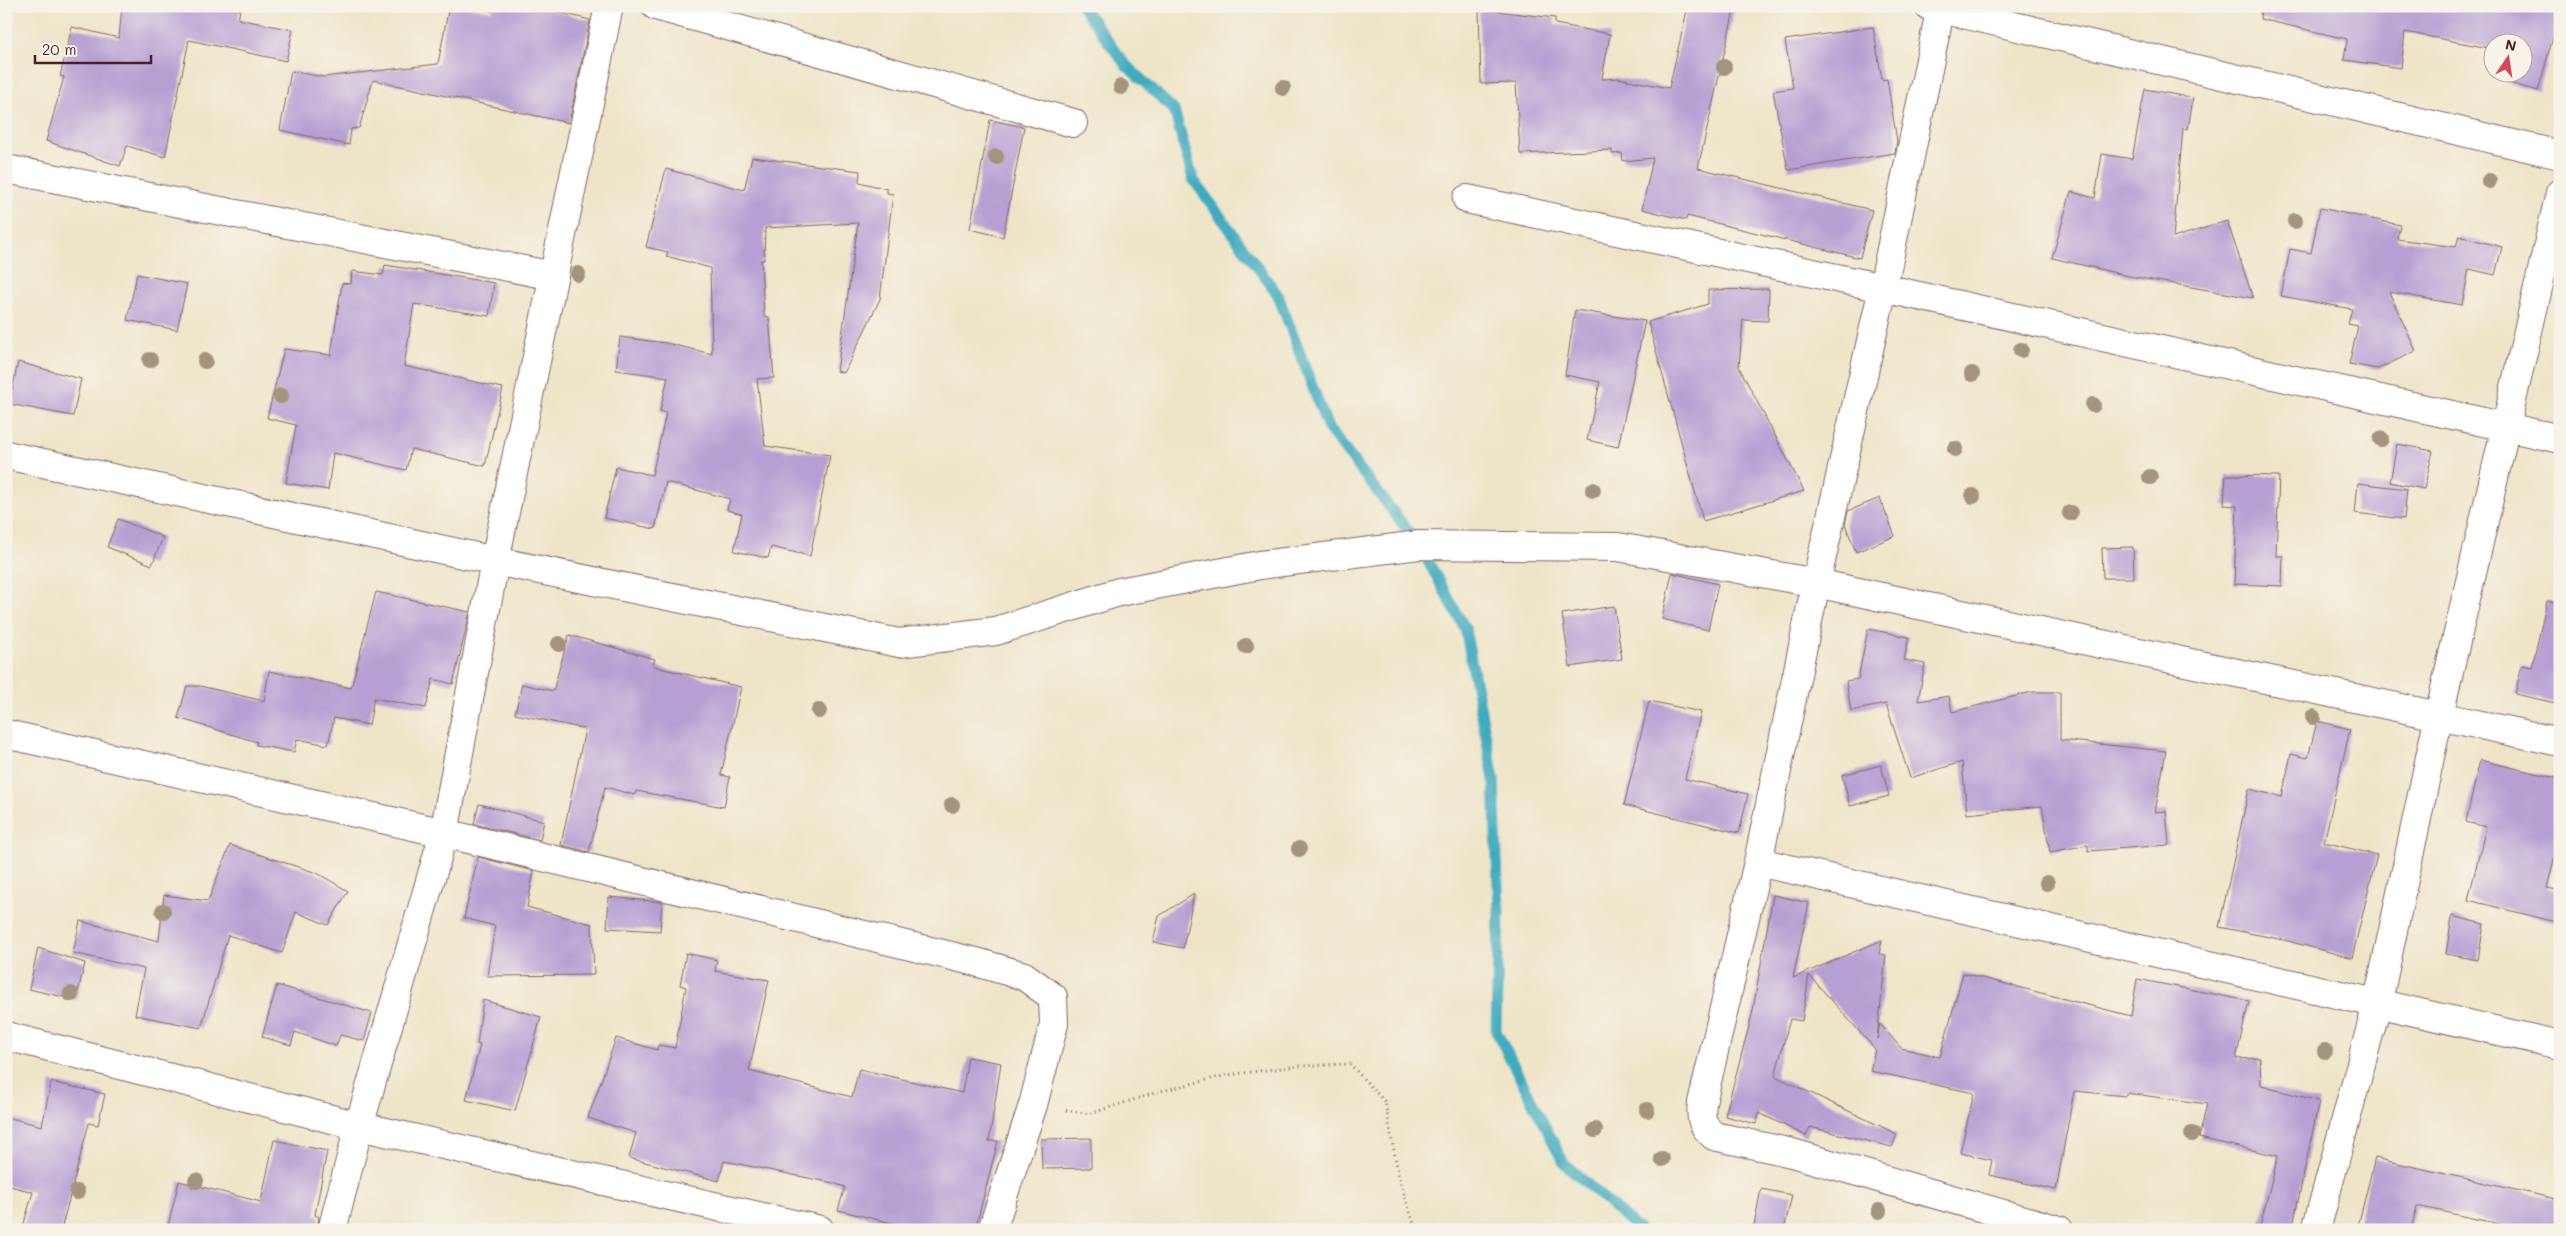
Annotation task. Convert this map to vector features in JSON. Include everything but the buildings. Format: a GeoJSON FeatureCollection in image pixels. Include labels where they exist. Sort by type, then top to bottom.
{"type":"FeatureCollection","features":[{"type":"Feature","properties":{"kind":"street"},"geometry":{"type":"LineString","coordinates":[[332,1230],[359,1126],[444,832],[494,561],[609,6]]}},
{"type":"Feature","properties":{"kind":"street"},"geometry":{"type":"LineString","coordinates":[[656,6],[1073,123]]}},
{"type":"Feature","properties":{"kind":"street"},"geometry":{"type":"LineString","coordinates":[[2059,1230],[1792,1153],[1714,1136],[1706,1129],[1700,1118],[1758,862],[1816,583],[1884,288],[1937,7],[2560,155]]}},
{"type":"Feature","properties":{"kind":"street"},"geometry":{"type":"LineString","coordinates":[[6,170],[554,276]]}},
{"type":"Feature","properties":{"kind":"street"},"geometry":{"type":"LineString","coordinates":[[2316,1230],[2378,1002],[2439,715],[2504,427],[2560,193]]}},
{"type":"Feature","properties":{"kind":"street"},"geometry":{"type":"LineString","coordinates":[[1467,199],[1884,288],[2560,439]]}},
{"type":"Feature","properties":{"kind":"street"},"geometry":{"type":"LineString","coordinates":[[6,455],[494,561],[899,643],[996,631],[1119,592],[1232,570],[1418,545],[1618,548],[1816,583],[2560,742]]}},
{"type":"Feature","properties":{"kind":"street"},"geometry":{"type":"LineString","coordinates":[[6,734],[444,832],[976,962],[1024,976],[1053,997],[1054,1024],[1033,1104],[992,1230]]}},
{"type":"Feature","properties":{"kind":"street"},"geometry":{"type":"LineString","coordinates":[[1758,862],[2560,1045]]}},
{"type":"Feature","properties":{"kind":"street"},"geometry":{"type":"LineString","coordinates":[[6,1036],[359,1126],[820,1230]]}},
{"type":"Feature","properties":{"kind":"path"},"geometry":{"type":"LineString","coordinates":[[1033,1104],[1089,1114],[1162,1091],[1228,1075],[1298,1066],[1350,1064],[1385,1102],[1399,1178],[1416,1230]]}},
{"type":"Feature","properties":{"kind":"waterway"},"geometry":{"type":"LineString","coordinates":[[1082,6],[1125,64],[1174,110],[1193,179],[1278,295],[1328,428],[1419,545],[1465,628],[1494,779],[1499,911],[1496,1031],[1564,1163],[1639,1230]]}}]}
